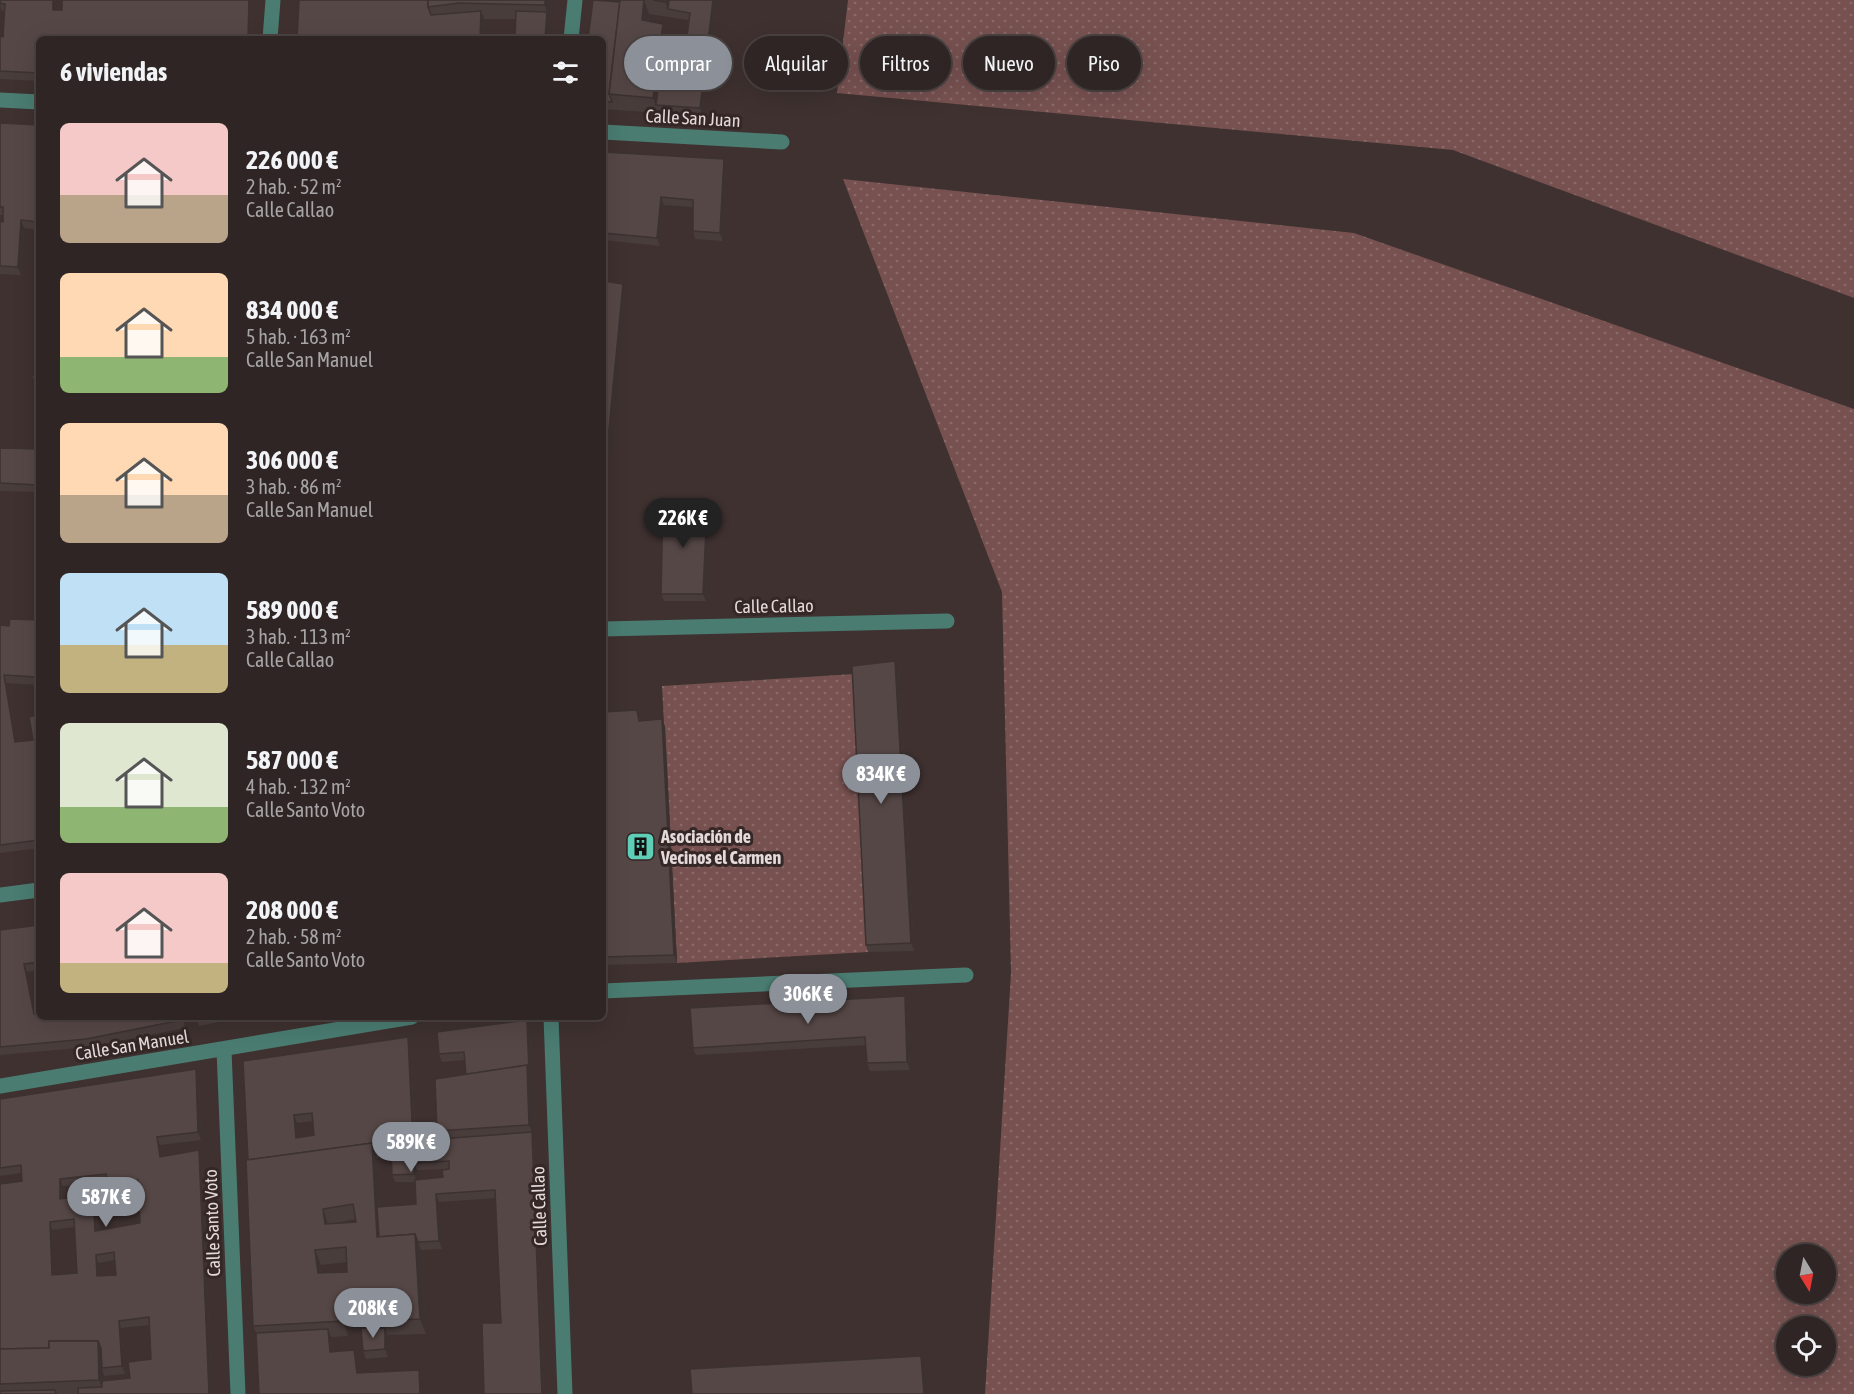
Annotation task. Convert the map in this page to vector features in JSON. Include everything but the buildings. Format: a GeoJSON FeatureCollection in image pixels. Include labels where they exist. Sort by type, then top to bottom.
{"type":"FeatureCollection","features":[{"type":"Feature","properties":{"kind":"street"},"geometry":{"type":"LineString","coordinates":[[270,36],[273,0]]}},
{"type":"Feature","properties":{"kind":"street"},"geometry":{"type":"LineString","coordinates":[[571,36],[575,0]]}},
{"type":"Feature","properties":{"kind":"street"},"geometry":{"type":"LineString","coordinates":[[0,100],[36,102]]}},
{"type":"Feature","properties":{"kind":"street","name":"Calle San Juan"},"geometry":{"type":"LineString","coordinates":[[606,132],[782,142]]}},
{"type":"Feature","properties":{"kind":"street","name":"Calle Callao"},"geometry":{"type":"LineString","coordinates":[[606,629],[946,621]]}},
{"type":"Feature","properties":{"kind":"street"},"geometry":{"type":"LineString","coordinates":[[0,895],[36,890]]}},
{"type":"Feature","properties":{"kind":"street"},"geometry":{"type":"LineString","coordinates":[[606,991],[966,975]]}},
{"type":"Feature","properties":{"kind":"street","name":"Calle San Manuel"},"geometry":{"type":"LineString","coordinates":[[0,1086],[395,1020]]}},
{"type":"Feature","properties":{"kind":"street","name":"Calle Callao"},"geometry":{"type":"LineString","coordinates":[[551,1020],[566,1394]]}},
{"type":"Feature","properties":{"kind":"street","name":"Calle Santo Voto"},"geometry":{"type":"LineString","coordinates":[[224,1050],[238,1394]]}},
{"type":"Feature","properties":{"kind":"shaded area"},"geometry":{"type":"Polygon","coordinates":[[[848,0],[1854,0],[1854,298],[1453,150],[837,93],[837,90],[848,90],[848,36],[844,36],[848,0]]]}},
{"type":"Feature","properties":{"kind":"shaded area"},"geometry":{"type":"Polygon","coordinates":[[[843,179],[1354,233],[1854,409],[1854,1394],[985,1394],[1011,973],[1002,592],[843,179]]]}},
{"type":"Feature","properties":{"kind":"shaded area"},"geometry":{"type":"Polygon","coordinates":[[[854,674],[868,952],[677,963],[662,686],[854,674]]]}},
{"type":"Feature","properties":{"kind":"place","name":"Asociación de Vecinos el Carmen"},"geometry":{"type":"Point","coordinates":[640,846]}}]}
